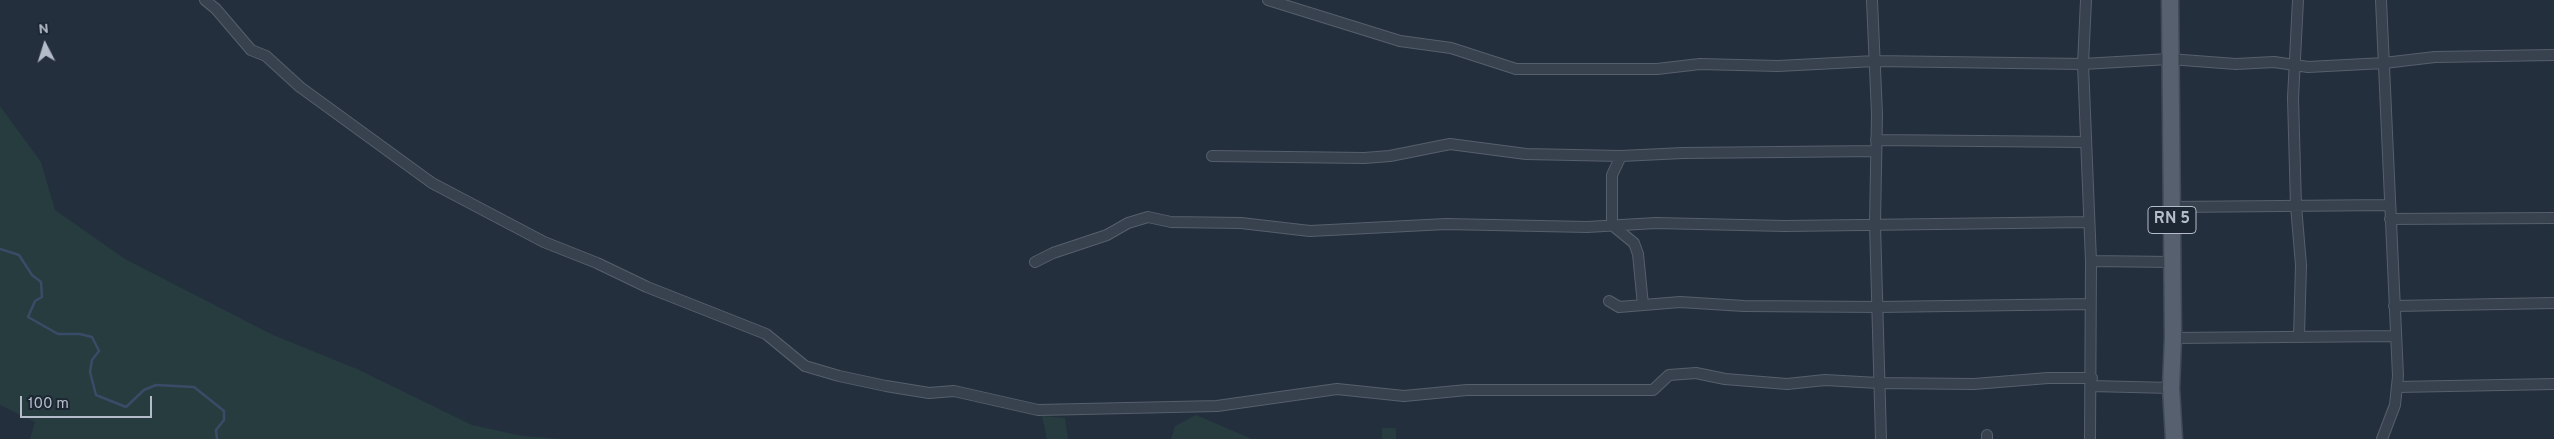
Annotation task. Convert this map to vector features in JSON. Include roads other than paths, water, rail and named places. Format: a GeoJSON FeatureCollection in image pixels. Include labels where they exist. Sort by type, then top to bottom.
{"type":"FeatureCollection","features":[{"type":"Feature","properties":{"kind":"main road","name":"RN 5"},"geometry":{"type":"LineString","coordinates":[[2170,0],[2169,59],[2173,338],[2171,388],[2174,439]]}},
{"type":"Feature","properties":{"kind":"street"},"geometry":{"type":"LineString","coordinates":[[205,0],[216,9],[250,50],[266,56],[300,87],[432,183],[544,242],[597,263],[647,287],[766,334],[804,366],[839,376],[924,393],[959,392],[1038,410],[1216,406],[1336,390],[1404,396],[1468,390],[1653,390],[1669,375],[1696,373],[1725,379],[1786,384],[1825,380],[1878,383],[1974,384],[2048,378],[2171,388]]}},
{"type":"Feature","properties":{"kind":"street"},"geometry":{"type":"LineString","coordinates":[[1268,0],[1400,42],[1451,48],[1516,69],[1657,69],[1700,64],[1778,66],[1875,61],[2083,64],[2169,59],[2236,64],[2272,62],[2310,67],[2384,63],[2435,57],[2554,55]]}},
{"type":"Feature","properties":{"kind":"street"},"geometry":{"type":"LineString","coordinates":[[1872,0],[1875,61],[1875,224],[1878,383],[1881,395],[1881,439]]}},
{"type":"Feature","properties":{"kind":"street"},"geometry":{"type":"LineString","coordinates":[[2086,0],[2083,64],[2084,142],[2091,261],[2090,439]]}},
{"type":"Feature","properties":{"kind":"street"},"geometry":{"type":"LineString","coordinates":[[2298,0],[2295,65],[2296,206],[2301,265],[2299,336]]}},
{"type":"Feature","properties":{"kind":"street"},"geometry":{"type":"LineString","coordinates":[[2381,0],[2398,388],[2390,422],[2382,439]]}},
{"type":"Feature","properties":{"kind":"street"},"geometry":{"type":"LineString","coordinates":[[1876,140],[2084,142]]}},
{"type":"Feature","properties":{"kind":"street"},"geometry":{"type":"LineString","coordinates":[[1212,156],[1364,158],[1390,156],[1450,144],[1526,154],[1620,156],[1683,153],[1876,151]]}},
{"type":"Feature","properties":{"kind":"street"},"geometry":{"type":"LineString","coordinates":[[1612,225],[1612,175],[1620,156]]}},
{"type":"Feature","properties":{"kind":"street"},"geometry":{"type":"LineString","coordinates":[[2172,207],[2390,205]]}},
{"type":"Feature","properties":{"kind":"street"},"geometry":{"type":"LineString","coordinates":[[1036,262],[1053,253],[1107,236],[1128,223],[1148,217],[1171,222],[1241,224],[1310,231],[1440,224],[1587,227],[1656,223],[1785,226],[2089,222]]}},
{"type":"Feature","properties":{"kind":"street"},"geometry":{"type":"LineString","coordinates":[[2390,219],[2554,218]]}},
{"type":"Feature","properties":{"kind":"street"},"geometry":{"type":"LineString","coordinates":[[1612,225],[1634,242],[1638,254],[1643,305]]}},
{"type":"Feature","properties":{"kind":"street"},"geometry":{"type":"LineString","coordinates":[[2091,261],[2172,262]]}},
{"type":"Feature","properties":{"kind":"street"},"geometry":{"type":"LineString","coordinates":[[1609,301],[1616,307],[1680,302],[1744,306],[1783,304],[1878,307],[2090,304]]}},
{"type":"Feature","properties":{"kind":"street"},"geometry":{"type":"LineString","coordinates":[[2394,306],[2554,303]]}},
{"type":"Feature","properties":{"kind":"street"},"geometry":{"type":"LineString","coordinates":[[2173,338],[2396,336]]}},
{"type":"Feature","properties":{"kind":"street"},"geometry":{"type":"LineString","coordinates":[[2398,388],[2554,384]]}},
{"type":"Feature","properties":{"kind":"waterway"},"geometry":{"type":"LineString","coordinates":[[0,249],[19,255],[32,275],[41,282],[42,297],[35,301],[28,317],[58,334],[80,334],[92,337],[99,351],[92,360],[90,372],[96,395],[126,407],[144,390],[156,385],[194,387],[224,411],[224,420],[216,430],[217,439]]}}]}
